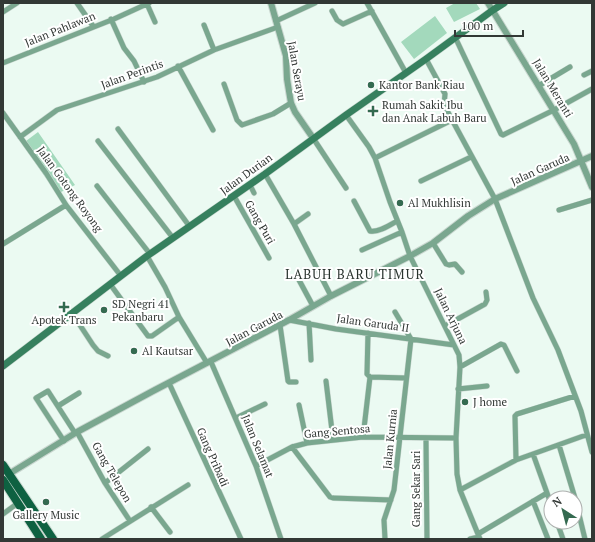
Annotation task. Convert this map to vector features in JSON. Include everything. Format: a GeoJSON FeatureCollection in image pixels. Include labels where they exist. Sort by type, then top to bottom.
{"type":"FeatureCollection","features":[{"type":"Feature","properties":{"kind":"main road","name":"Jalan Durian"},"geometry":{"type":"LineString","coordinates":[[3,365],[172,238],[266,174],[313,138],[426,59],[455,36],[504,3]]}},
{"type":"Feature","properties":{"kind":"main road"},"geometry":{"type":"LineString","coordinates":[[3,465],[10,473],[53,539]]}},
{"type":"Feature","properties":{"kind":"main road"},"geometry":{"type":"LineString","coordinates":[[3,480],[41,539]]}},
{"type":"Feature","properties":{"kind":"street"},"geometry":{"type":"LineString","coordinates":[[3,12],[17,3]]}},
{"type":"Feature","properties":{"kind":"street"},"geometry":{"type":"LineString","coordinates":[[77,3],[93,26]]}},
{"type":"Feature","properties":{"kind":"street","name":"Jalan Pahlawan"},"geometry":{"type":"LineString","coordinates":[[3,64],[93,26],[111,20],[148,3],[155,22]]}},
{"type":"Feature","properties":{"kind":"street","name":"Jalan Serayu"},"geometry":{"type":"LineString","coordinates":[[271,3],[286,56],[287,79],[291,103],[295,112],[313,138]]}},
{"type":"Feature","properties":{"kind":"street","name":"Jalan Perintis"},"geometry":{"type":"LineString","coordinates":[[20,137],[57,110],[157,77],[214,50],[277,24],[315,3]]}},
{"type":"Feature","properties":{"kind":"street"},"geometry":{"type":"LineString","coordinates":[[368,3],[406,73]]}},
{"type":"Feature","properties":{"kind":"street","name":"Jalan Meranti"},"geometry":{"type":"LineString","coordinates":[[488,3],[540,85],[574,144],[592,187]]}},
{"type":"Feature","properties":{"kind":"street"},"geometry":{"type":"LineString","coordinates":[[332,11],[337,20],[343,24],[372,11]]}},
{"type":"Feature","properties":{"kind":"street"},"geometry":{"type":"LineString","coordinates":[[111,20],[124,48],[134,61],[144,82]]}},
{"type":"Feature","properties":{"kind":"street"},"geometry":{"type":"LineString","coordinates":[[204,25],[214,50]]}},
{"type":"Feature","properties":{"kind":"street"},"geometry":{"type":"LineString","coordinates":[[455,36],[503,135],[554,110],[592,89]]}},
{"type":"Feature","properties":{"kind":"street"},"geometry":{"type":"LineString","coordinates":[[426,59],[445,94],[444,105],[495,199],[533,298],[558,350],[576,396],[592,452]]}},
{"type":"Feature","properties":{"kind":"street"},"geometry":{"type":"LineString","coordinates":[[178,66],[213,130]]}},
{"type":"Feature","properties":{"kind":"street"},"geometry":{"type":"LineString","coordinates":[[540,85],[570,67]]}},
{"type":"Feature","properties":{"kind":"street"},"geometry":{"type":"LineString","coordinates":[[584,75],[592,71]]}},
{"type":"Feature","properties":{"kind":"street"},"geometry":{"type":"LineString","coordinates":[[224,84],[237,120],[242,125],[272,114],[291,103]]}},
{"type":"Feature","properties":{"kind":"street","name":"Jalan Gotong Royong"},"geometry":{"type":"LineString","coordinates":[[3,113],[46,173],[66,205],[121,276]]}},
{"type":"Feature","properties":{"kind":"street","name":"Jalan Arjuna"},"geometry":{"type":"LineString","coordinates":[[346,115],[375,158],[410,256],[459,356],[460,367],[456,438],[457,474],[460,490],[479,537]]}},
{"type":"Feature","properties":{"kind":"street"},"geometry":{"type":"LineString","coordinates":[[375,158],[452,120]]}},
{"type":"Feature","properties":{"kind":"street"},"geometry":{"type":"LineString","coordinates":[[118,129],[190,227]]}},
{"type":"Feature","properties":{"kind":"street"},"geometry":{"type":"LineString","coordinates":[[313,138],[346,188]]}},
{"type":"Feature","properties":{"kind":"street"},"geometry":{"type":"LineString","coordinates":[[98,141],[172,238]]}},
{"type":"Feature","properties":{"kind":"street","name":"Jalan Garuda"},"geometry":{"type":"LineString","coordinates":[[10,473],[76,433],[280,325],[331,296],[410,256],[433,243],[468,216],[495,199],[582,162],[592,156]]}},
{"type":"Feature","properties":{"kind":"street"},"geometry":{"type":"LineString","coordinates":[[421,181],[471,157]]}},
{"type":"Feature","properties":{"kind":"street"},"geometry":{"type":"LineString","coordinates":[[266,174],[294,224],[331,296]]}},
{"type":"Feature","properties":{"kind":"street"},"geometry":{"type":"LineString","coordinates":[[250,185],[254,193]]}},
{"type":"Feature","properties":{"kind":"street","name":"Jalan Selamat"},"geometry":{"type":"LineString","coordinates":[[97,186],[149,255],[179,317],[209,362],[236,418],[256,466],[281,539]]}},
{"type":"Feature","properties":{"kind":"street","name":"Gang Puri"},"geometry":{"type":"LineString","coordinates":[[234,196],[269,258]]}},
{"type":"Feature","properties":{"kind":"street"},"geometry":{"type":"LineString","coordinates":[[559,210],[592,200]]}},
{"type":"Feature","properties":{"kind":"street"},"geometry":{"type":"LineString","coordinates":[[354,201],[370,231],[373,232],[397,221]]}},
{"type":"Feature","properties":{"kind":"street"},"geometry":{"type":"LineString","coordinates":[[3,244],[66,205]]}},
{"type":"Feature","properties":{"kind":"street"},"geometry":{"type":"LineString","coordinates":[[294,224],[308,214]]}},
{"type":"Feature","properties":{"kind":"street"},"geometry":{"type":"LineString","coordinates":[[362,250],[402,232]]}},
{"type":"Feature","properties":{"kind":"street"},"geometry":{"type":"LineString","coordinates":[[433,243],[446,264],[456,264],[462,272]]}},
{"type":"Feature","properties":{"kind":"street"},"geometry":{"type":"LineString","coordinates":[[299,280],[313,306]]}},
{"type":"Feature","properties":{"kind":"street"},"geometry":{"type":"LineString","coordinates":[[110,284],[148,336],[152,336],[179,317]]}},
{"type":"Feature","properties":{"kind":"street"},"geometry":{"type":"LineString","coordinates":[[445,326],[485,304],[488,300],[486,292]]}},
{"type":"Feature","properties":{"kind":"street"},"geometry":{"type":"LineString","coordinates":[[395,312],[411,339]]}},
{"type":"Feature","properties":{"kind":"street"},"geometry":{"type":"LineString","coordinates":[[72,313],[98,351],[108,356]]}},
{"type":"Feature","properties":{"kind":"street","name":"Jalan Garuda II"},"geometry":{"type":"LineString","coordinates":[[289,320],[454,345]]}},
{"type":"Feature","properties":{"kind":"street"},"geometry":{"type":"LineString","coordinates":[[309,324],[311,360]]}},
{"type":"Feature","properties":{"kind":"street"},"geometry":{"type":"LineString","coordinates":[[280,325],[288,381],[296,382]]}},
{"type":"Feature","properties":{"kind":"street"},"geometry":{"type":"LineString","coordinates":[[368,333],[366,374],[370,377],[406,378]]}},
{"type":"Feature","properties":{"kind":"street","name":"Jalan Kurnia"},"geometry":{"type":"LineString","coordinates":[[385,539],[384,520],[394,490],[411,339]]}},
{"type":"Feature","properties":{"kind":"street"},"geometry":{"type":"LineString","coordinates":[[460,367],[501,344],[504,345],[517,371]]}},
{"type":"Feature","properties":{"kind":"street"},"geometry":{"type":"LineString","coordinates":[[363,438],[370,377]]}},
{"type":"Feature","properties":{"kind":"street"},"geometry":{"type":"LineString","coordinates":[[326,381],[333,439]]}},
{"type":"Feature","properties":{"kind":"street","name":"Gang Pribadi"},"geometry":{"type":"LineString","coordinates":[[169,383],[241,539]]}},
{"type":"Feature","properties":{"kind":"street"},"geometry":{"type":"LineString","coordinates":[[458,389],[487,386]]}},
{"type":"Feature","properties":{"kind":"street","name":"Gang Telepon"},"geometry":{"type":"LineString","coordinates":[[64,441],[36,398],[48,391],[76,433],[105,483],[130,521]]}},
{"type":"Feature","properties":{"kind":"street"},"geometry":{"type":"LineString","coordinates":[[58,406],[78,394]]}},
{"type":"Feature","properties":{"kind":"street"},"geometry":{"type":"LineString","coordinates":[[516,460],[515,416],[517,414],[576,396]]}},
{"type":"Feature","properties":{"kind":"street"},"geometry":{"type":"LineString","coordinates":[[236,418],[265,404]]}},
{"type":"Feature","properties":{"kind":"street"},"geometry":{"type":"LineString","coordinates":[[299,405],[307,443]]}},
{"type":"Feature","properties":{"kind":"street"},"geometry":{"type":"LineString","coordinates":[[460,490],[516,460],[586,435]]}},
{"type":"Feature","properties":{"kind":"street","name":"Gang Sentosa"},"geometry":{"type":"LineString","coordinates":[[256,466],[292,447],[333,439],[456,438]]}},
{"type":"Feature","properties":{"kind":"street","name":"Gang Sekar Sari"},"geometry":{"type":"LineString","coordinates":[[426,439],[427,539]]}},
{"type":"Feature","properties":{"kind":"street"},"geometry":{"type":"LineString","coordinates":[[560,445],[572,490]]}},
{"type":"Feature","properties":{"kind":"street"},"geometry":{"type":"LineString","coordinates":[[292,447],[330,497],[391,500]]}},
{"type":"Feature","properties":{"kind":"street"},"geometry":{"type":"LineString","coordinates":[[105,483],[148,449]]}},
{"type":"Feature","properties":{"kind":"street"},"geometry":{"type":"LineString","coordinates":[[534,454],[547,490]]}},
{"type":"Feature","properties":{"kind":"street"},"geometry":{"type":"LineString","coordinates":[[102,539],[188,485]]}},
{"type":"Feature","properties":{"kind":"street"},"geometry":{"type":"LineString","coordinates":[[470,539],[479,537],[543,496]]}},
{"type":"Feature","properties":{"kind":"street"},"geometry":{"type":"LineString","coordinates":[[533,501],[548,539]]}},
{"type":"Feature","properties":{"kind":"street"},"geometry":{"type":"LineString","coordinates":[[3,514],[18,503]]}},
{"type":"Feature","properties":{"kind":"street"},"geometry":{"type":"LineString","coordinates":[[151,507],[170,532]]}},
{"type":"Feature","properties":{"kind":"green space"},"geometry":{"type":"Polygon","coordinates":[[[455,3],[476,3],[480,9],[454,22],[446,8],[455,3]]]}},
{"type":"Feature","properties":{"kind":"green space"},"geometry":{"type":"Polygon","coordinates":[[[435,16],[447,33],[414,59],[401,42],[435,16]]]}},
{"type":"Feature","properties":{"kind":"green space"},"geometry":{"type":"Polygon","coordinates":[[[38,132],[75,185],[57,194],[22,144],[38,132]]]}},
{"type":"Feature","properties":{"kind":"place","name":"Kantor Bank Riau"},"geometry":{"type":"Point","coordinates":[371,85]}},
{"type":"Feature","properties":{"kind":"place","name":"Rumah Sakit Ibu dan Anak Labuh Baru"},"geometry":{"type":"Point","coordinates":[373,111]}},
{"type":"Feature","properties":{"kind":"place","name":"Al Mukhlisin"},"geometry":{"type":"Point","coordinates":[400,203]}},
{"type":"Feature","properties":{"kind":"place","name":"Apotek Trans"},"geometry":{"type":"Point","coordinates":[64,307]}},
{"type":"Feature","properties":{"kind":"place","name":"SD Negri 41 Pekanbaru"},"geometry":{"type":"Point","coordinates":[104,310]}},
{"type":"Feature","properties":{"kind":"place","name":"Al Kautsar"},"geometry":{"type":"Point","coordinates":[134,351]}},
{"type":"Feature","properties":{"kind":"place","name":"J home"},"geometry":{"type":"Point","coordinates":[465,402]}},
{"type":"Feature","properties":{"kind":"place","name":"Gallery Music"},"geometry":{"type":"Point","coordinates":[46,502]}},
{"type":"Feature","properties":{"kind":"district","name":"LABUH BARU TIMUR"},"geometry":{"type":"Point","coordinates":[355,274]}}]}
